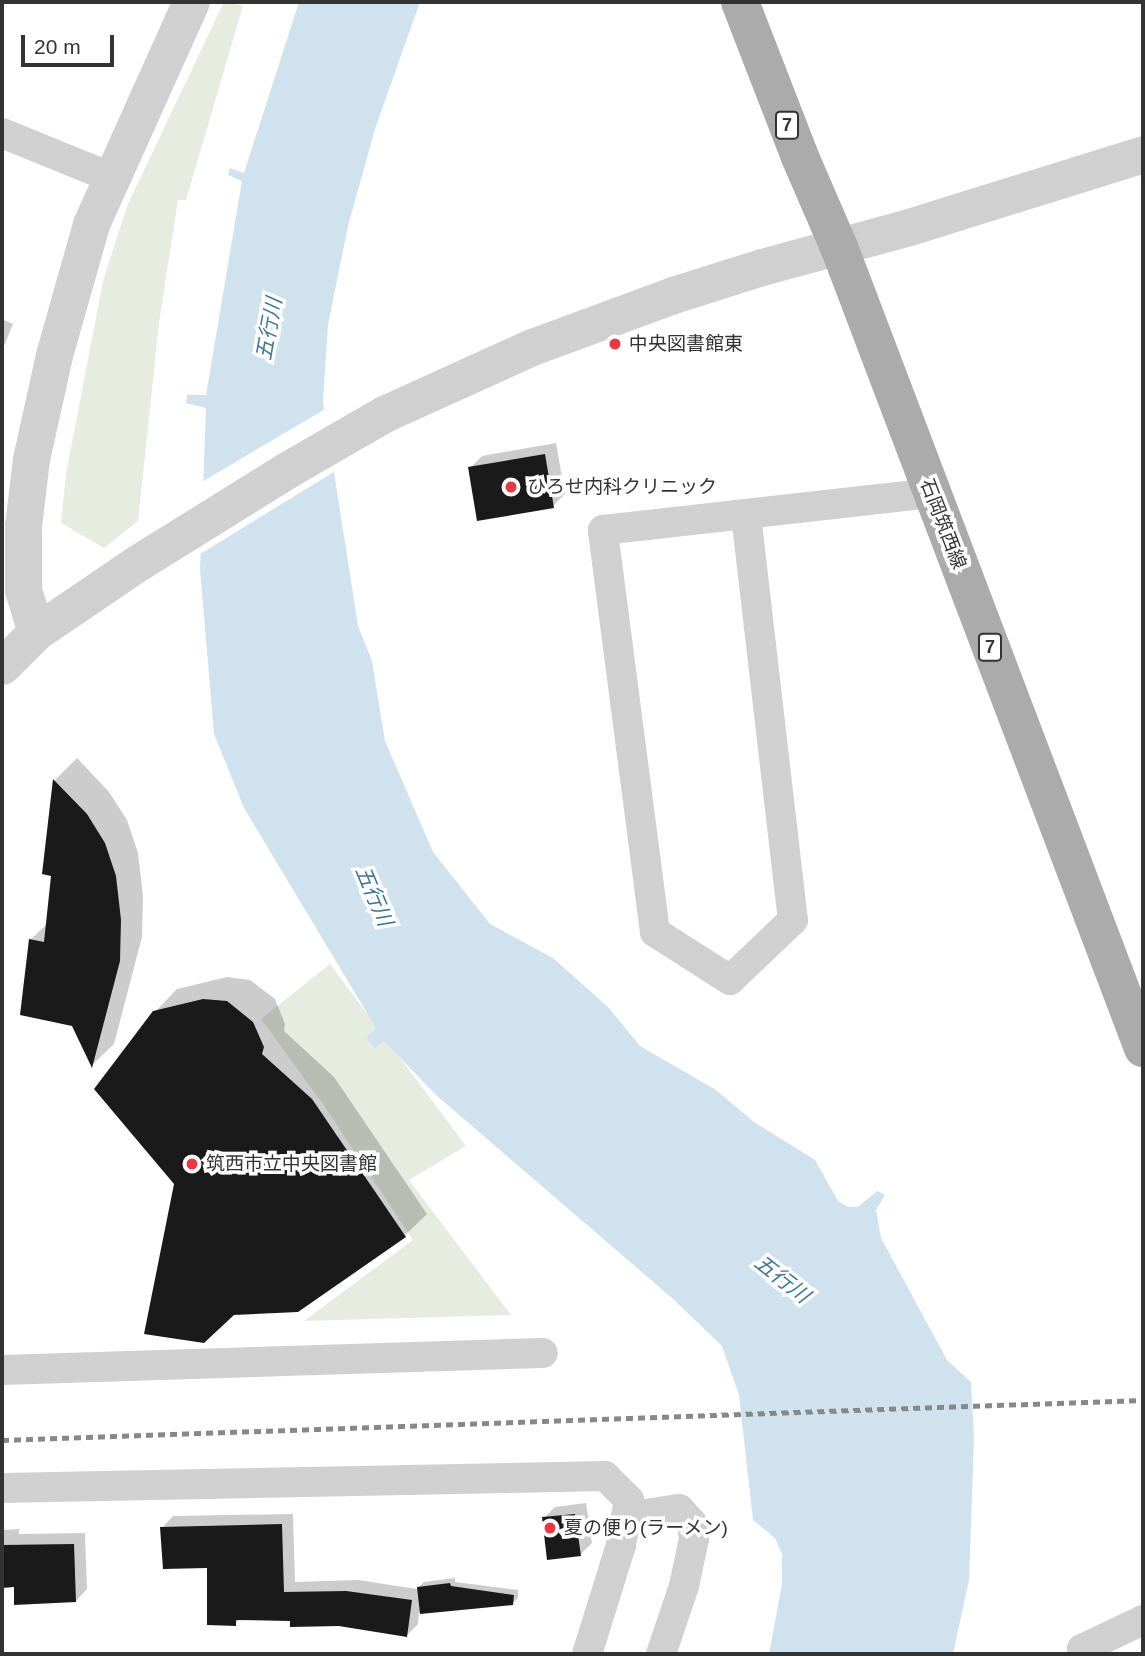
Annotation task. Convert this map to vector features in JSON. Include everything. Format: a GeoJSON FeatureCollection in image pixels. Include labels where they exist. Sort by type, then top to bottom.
{"type":"FeatureCollection","features":[{"type":"Feature","properties":{"kind":"main road","name":"石岡筑西線"},"geometry":{"type":"LineString","coordinates":[[740,2],[800,157],[839,247],[1143,1048]]}},
{"type":"Feature","properties":{"kind":"street"},"geometry":{"type":"LineString","coordinates":[[36,632],[23,590],[21,564],[31,459],[69,298],[91,224],[110,177],[164,66],[191,2]]}},
{"type":"Feature","properties":{"kind":"street"},"geometry":{"type":"LineString","coordinates":[[2,132],[110,177]]}},
{"type":"Feature","properties":{"kind":"street"},"geometry":{"type":"LineString","coordinates":[[2,666],[36,632],[136,564],[287,470],[384,414],[545,342],[673,295],[1143,154]]}},
{"type":"Feature","properties":{"kind":"street"},"geometry":{"type":"LineString","coordinates":[[746,514],[793,920],[730,980],[655,932],[603,530],[746,514],[931,494]]}},
{"type":"Feature","properties":{"kind":"street"},"geometry":{"type":"LineString","coordinates":[[2,1370],[543,1353]]}},
{"type":"Feature","properties":{"kind":"street"},"geometry":{"type":"LineString","coordinates":[[2,1488],[605,1476],[629,1500],[621,1545],[587,1654]]}},
{"type":"Feature","properties":{"kind":"street"},"geometry":{"type":"LineString","coordinates":[[626,1517],[679,1509],[692,1523],[694,1539],[684,1586],[661,1654]]}},
{"type":"Feature","properties":{"kind":"street"},"geometry":{"type":"LineString","coordinates":[[1083,1654],[1083,1649],[1143,1620]]}},
{"type":"Feature","properties":{"kind":"shaded area"},"geometry":{"type":"Polygon","coordinates":[[[224,2],[243,6],[186,200],[178,200],[159,323],[138,521],[104,548],[61,523],[66,474],[103,281],[127,206],[224,2]]]}},
{"type":"Feature","properties":{"kind":"shaded area"},"geometry":{"type":"Polygon","coordinates":[[[330,964],[466,1146],[409,1180],[511,1315],[304,1321],[413,1240],[323,1104],[261,1019],[330,964]]]}},
{"type":"Feature","properties":{"kind":"water","name":"五行川"},"geometry":{"type":"Polygon","coordinates":[[[299,2],[420,2],[375,129],[348,226],[328,325],[323,401],[358,626],[372,661],[385,741],[433,852],[490,924],[553,958],[609,1008],[640,1046],[716,1090],[754,1122],[815,1160],[838,1201],[848,1207],[858,1207],[877,1191],[885,1195],[876,1210],[881,1238],[947,1360],[971,1382],[974,1437],[969,1580],[953,1654],[769,1654],[782,1584],[782,1554],[775,1538],[753,1520],[739,1395],[722,1346],[672,1298],[436,1095],[384,1041],[375,1048],[366,1038],[376,1028],[244,808],[214,734],[200,569],[206,408],[186,403],[187,395],[206,395],[242,181],[228,175],[230,168],[244,173],[299,2]]]}},
{"type":"Feature","properties":{"kind":"pier"},"geometry":{"type":"Polygon","coordinates":[[[327,408],[337,470],[197,556],[200,483],[327,408]]]}},
{"type":"Feature","properties":{"kind":"building","name":"ひろせ内科クリニック"},"geometry":{"type":"Polygon","coordinates":[[[545,454],[554,508],[477,521],[468,467],[545,454]]]}},
{"type":"Feature","properties":{"kind":"building"},"geometry":{"type":"Polygon","coordinates":[[[53,779],[87,814],[105,843],[116,876],[121,920],[120,961],[92,1068],[72,1026],[20,1015],[29,939],[44,942],[51,876],[42,874],[53,779]]]}},
{"type":"Feature","properties":{"kind":"building"},"geometry":{"type":"Polygon","coordinates":[[[203,999],[227,1001],[253,1022],[264,1047],[262,1054],[312,1099],[406,1237],[298,1312],[234,1315],[204,1343],[144,1334],[174,1184],[94,1089],[153,1011],[203,999]]]}},
{"type":"Feature","properties":{"kind":"building"},"geometry":{"type":"Polygon","coordinates":[[[575,1514],[581,1556],[547,1560],[542,1517],[575,1514]]]}},
{"type":"Feature","properties":{"kind":"building"},"geometry":{"type":"Polygon","coordinates":[[[282,1524],[284,1592],[346,1591],[412,1600],[407,1637],[339,1626],[290,1627],[290,1621],[236,1620],[236,1626],[207,1625],[207,1568],[163,1569],[160,1527],[282,1524]]]}},
{"type":"Feature","properties":{"kind":"building"},"geometry":{"type":"Polygon","coordinates":[[[74,1544],[76,1602],[14,1605],[14,1587],[2,1588],[2,1545],[74,1544]]]}},
{"type":"Feature","properties":{"kind":"building"},"geometry":{"type":"Polygon","coordinates":[[[450,1583],[451,1586],[514,1595],[513,1605],[420,1614],[417,1587],[450,1583]]]}},
{"type":"Feature","properties":{"kind":"railway"},"geometry":{"type":"LineString","coordinates":[[2,1440],[1143,1400]]}},
{"type":"Feature","properties":{"kind":"place","name":"中央図書館東"},"geometry":{"type":"Point","coordinates":[615,344]}},
{"type":"Feature","properties":{"kind":"place","name":"ひろせ内科クリニック"},"geometry":{"type":"Point","coordinates":[511,487]}},
{"type":"Feature","properties":{"kind":"place","name":"筑西市立中央図書館"},"geometry":{"type":"Point","coordinates":[192,1164]}},
{"type":"Feature","properties":{"kind":"place","name":"夏の便り(ラーメン)"},"geometry":{"type":"Point","coordinates":[550,1528]}}]}
